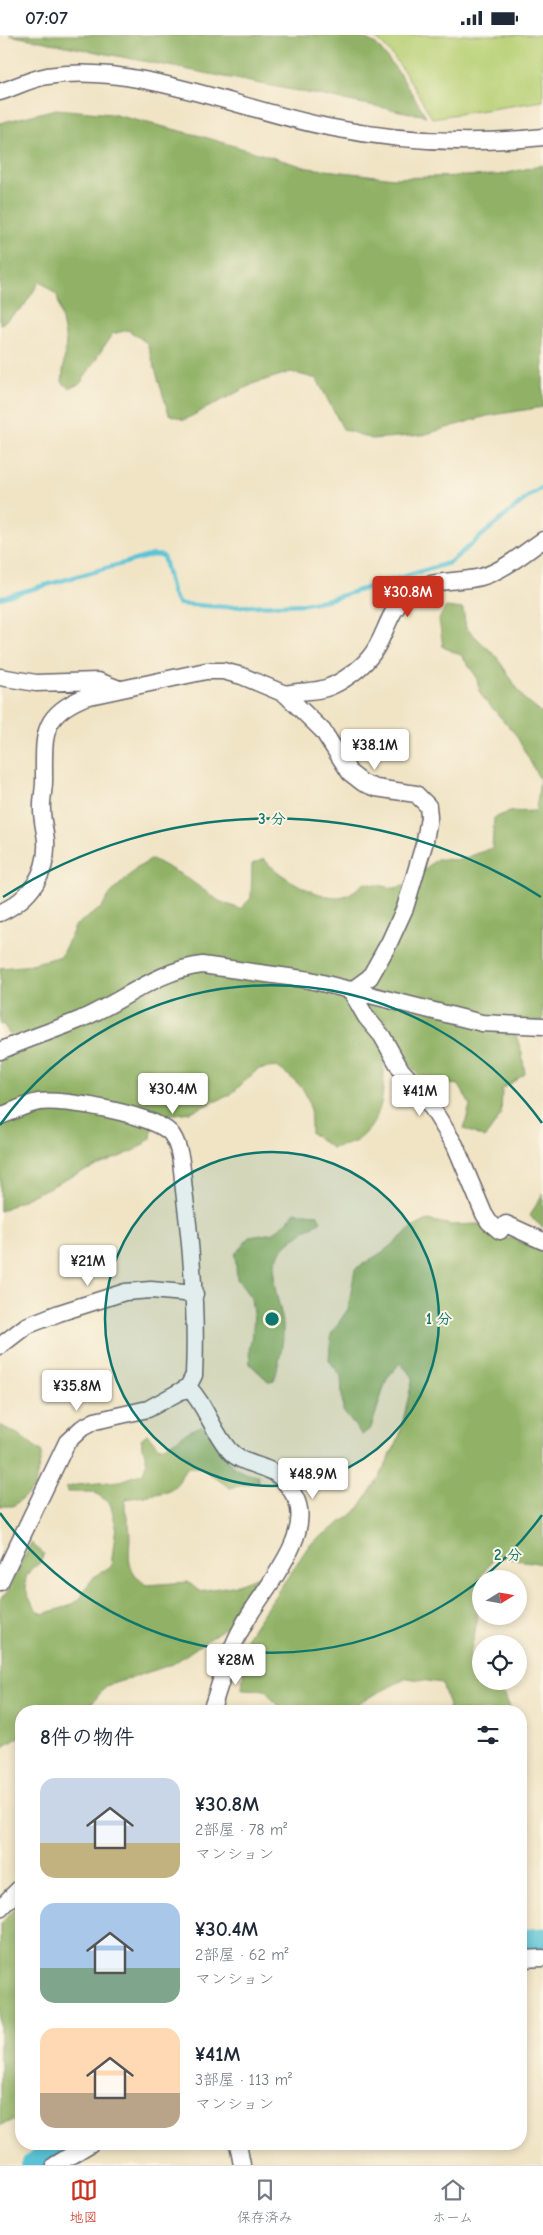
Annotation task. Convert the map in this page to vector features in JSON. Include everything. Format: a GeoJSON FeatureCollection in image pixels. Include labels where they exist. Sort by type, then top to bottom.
{"type":"FeatureCollection","features":[{"type":"Feature","properties":{"kind":"street"},"geometry":{"type":"LineString","coordinates":[[0,92],[46,77],[109,74],[328,127],[393,138],[448,143],[543,137]]}},
{"type":"Feature","properties":{"kind":"street"},"geometry":{"type":"LineString","coordinates":[[285,694],[314,693],[331,686],[369,659],[387,621],[396,607],[410,593],[434,583],[480,577],[492,573],[543,540]]}},
{"type":"Feature","properties":{"kind":"street"},"geometry":{"type":"LineString","coordinates":[[0,913],[34,888],[39,877],[46,850],[42,809],[44,735],[53,719],[67,705],[85,697],[206,671],[223,671],[242,676],[285,694],[323,731],[350,773],[363,783],[376,788],[416,794],[428,806],[425,841],[405,908],[390,943],[370,977],[351,991]]}},
{"type":"Feature","properties":{"kind":"street"},"geometry":{"type":"LineString","coordinates":[[0,677],[36,683],[98,681],[119,689]]}},
{"type":"Feature","properties":{"kind":"street"},"geometry":{"type":"LineString","coordinates":[[0,1051],[27,1038],[78,1020],[186,967],[225,967],[274,973],[482,1023],[543,1026]]}},
{"type":"Feature","properties":{"kind":"street"},"geometry":{"type":"LineString","coordinates":[[351,991],[366,1017],[382,1036],[401,1070],[424,1095],[455,1145],[489,1222],[543,1241]]}},
{"type":"Feature","properties":{"kind":"street"},"geometry":{"type":"LineString","coordinates":[[0,1116],[39,1102],[62,1102],[111,1110],[157,1123],[172,1134],[179,1150],[192,1252],[195,1294],[194,1375],[188,1387],[148,1409],[95,1421],[82,1428],[67,1441],[0,1582]]}},
{"type":"Feature","properties":{"kind":"street"},"geometry":{"type":"LineString","coordinates":[[0,1346],[26,1326],[59,1313],[125,1292],[151,1290],[195,1294]]}},
{"type":"Feature","properties":{"kind":"street"},"geometry":{"type":"LineString","coordinates":[[188,1387],[197,1396],[217,1435],[230,1452],[243,1462],[271,1470],[291,1490],[300,1510],[298,1529],[289,1553],[263,1597],[243,1624],[231,1651],[213,1705]]}},
{"type":"Feature","properties":{"kind":"street"},"geometry":{"type":"LineString","coordinates":[[0,1908],[15,1893]]}},
{"type":"Feature","properties":{"kind":"street"},"geometry":{"type":"LineString","coordinates":[[527,1958],[543,1957]]}},
{"type":"Feature","properties":{"kind":"street"},"geometry":{"type":"LineString","coordinates":[[54,2165],[80,2150]]}},
{"type":"Feature","properties":{"kind":"street"},"geometry":{"type":"LineString","coordinates":[[239,2150],[242,2165]]}},
{"type":"Feature","properties":{"kind":"green space"},"geometry":{"type":"Polygon","coordinates":[[[9,35],[358,35],[376,44],[399,73],[426,116],[9,35]]]}},
{"type":"Feature","properties":{"kind":"green space"},"geometry":{"type":"Polygon","coordinates":[[[370,35],[543,35],[543,101],[432,118],[396,60],[387,49],[370,35]]]}},
{"type":"Feature","properties":{"kind":"green space"},"geometry":{"type":"Polygon","coordinates":[[[56,109],[111,114],[201,136],[308,168],[394,178],[499,175],[543,165],[543,407],[487,416],[423,435],[372,439],[343,429],[317,379],[291,372],[255,383],[184,420],[169,414],[147,343],[128,330],[112,334],[80,384],[69,388],[62,382],[66,341],[57,295],[40,281],[24,306],[0,325],[0,123],[56,109]]]}},
{"type":"Feature","properties":{"kind":"green space"},"geometry":{"type":"Polygon","coordinates":[[[446,607],[463,609],[466,628],[496,656],[525,700],[543,714],[543,1021],[512,1022],[522,1054],[525,1074],[502,1089],[501,1115],[485,1138],[464,1129],[470,1105],[459,1085],[424,1081],[406,1061],[398,1043],[384,1057],[383,1091],[378,1113],[367,1132],[358,1140],[332,1148],[311,1133],[310,1110],[306,1094],[295,1081],[277,1067],[258,1069],[230,1095],[190,1112],[162,1116],[153,1123],[151,1138],[136,1150],[77,1174],[0,1211],[0,1058],[17,1045],[3,1024],[0,1025],[0,968],[24,966],[61,956],[76,925],[101,908],[111,893],[137,868],[152,859],[184,876],[219,901],[240,909],[251,898],[252,864],[264,859],[279,873],[301,886],[324,895],[344,896],[365,883],[394,888],[414,884],[420,873],[437,859],[460,860],[492,848],[494,818],[509,812],[536,811],[540,780],[516,735],[481,695],[476,676],[461,655],[443,647],[439,619],[446,607]]]}},
{"type":"Feature","properties":{"kind":"green space"},"geometry":{"type":"Polygon","coordinates":[[[543,1193],[543,1228],[530,1216],[543,1193]]]}},
{"type":"Feature","properties":{"kind":"green space"},"geometry":{"type":"Polygon","coordinates":[[[295,1212],[317,1214],[321,1221],[286,1245],[276,1262],[274,1280],[282,1317],[283,1333],[274,1381],[268,1381],[250,1364],[249,1351],[254,1321],[251,1298],[237,1279],[235,1254],[250,1237],[273,1233],[286,1223],[295,1212]]]}},
{"type":"Feature","properties":{"kind":"green space"},"geometry":{"type":"Polygon","coordinates":[[[428,1220],[451,1225],[479,1224],[504,1239],[514,1238],[543,1252],[543,1564],[495,1556],[485,1570],[472,1570],[472,1625],[476,1625],[474,1635],[472,1635],[469,1659],[472,1661],[472,1690],[502,1690],[509,1705],[449,1705],[442,1683],[407,1678],[362,1701],[358,1705],[277,1705],[265,1690],[242,1689],[247,1637],[310,1544],[356,1512],[379,1478],[399,1438],[413,1377],[400,1363],[387,1378],[371,1428],[362,1435],[343,1411],[341,1376],[329,1360],[331,1334],[348,1309],[355,1269],[384,1251],[412,1228],[428,1220]]]}},
{"type":"Feature","properties":{"kind":"green space"},"geometry":{"type":"Polygon","coordinates":[[[0,1425],[19,1435],[42,1453],[34,1489],[13,1506],[0,1506],[0,1425]]]}},
{"type":"Feature","properties":{"kind":"green space"},"geometry":{"type":"Polygon","coordinates":[[[202,1426],[216,1442],[230,1464],[246,1473],[259,1476],[258,1482],[230,1488],[201,1467],[185,1469],[176,1487],[167,1492],[126,1499],[125,1509],[130,1535],[130,1564],[138,1578],[146,1585],[188,1582],[199,1591],[232,1586],[262,1575],[259,1588],[236,1620],[173,1664],[106,1686],[93,1702],[86,1705],[15,1705],[15,1740],[0,1749],[0,1599],[7,1592],[31,1543],[44,1554],[40,1562],[31,1569],[26,1577],[26,1589],[35,1607],[43,1614],[69,1606],[81,1598],[84,1590],[94,1577],[111,1566],[116,1526],[110,1503],[94,1492],[68,1492],[65,1488],[76,1485],[121,1481],[143,1473],[147,1462],[141,1439],[147,1434],[159,1447],[164,1446],[202,1426]]]}},
{"type":"Feature","properties":{"kind":"green space"},"geometry":{"type":"Polygon","coordinates":[[[15,1909],[15,2120],[0,2125],[0,1924],[15,1909]]]}},
{"type":"Feature","properties":{"kind":"waterway"},"geometry":{"type":"LineString","coordinates":[[0,598],[153,555],[163,556],[173,595],[179,604],[225,607],[304,604],[330,599],[449,563],[529,496],[543,487]]}},
{"type":"Feature","properties":{"kind":"waterway"},"geometry":{"type":"LineString","coordinates":[[527,1941],[543,1940]]}},
{"type":"Feature","properties":{"kind":"waterway"},"geometry":{"type":"LineString","coordinates":[[33,2165],[58,2150]]}}]}
